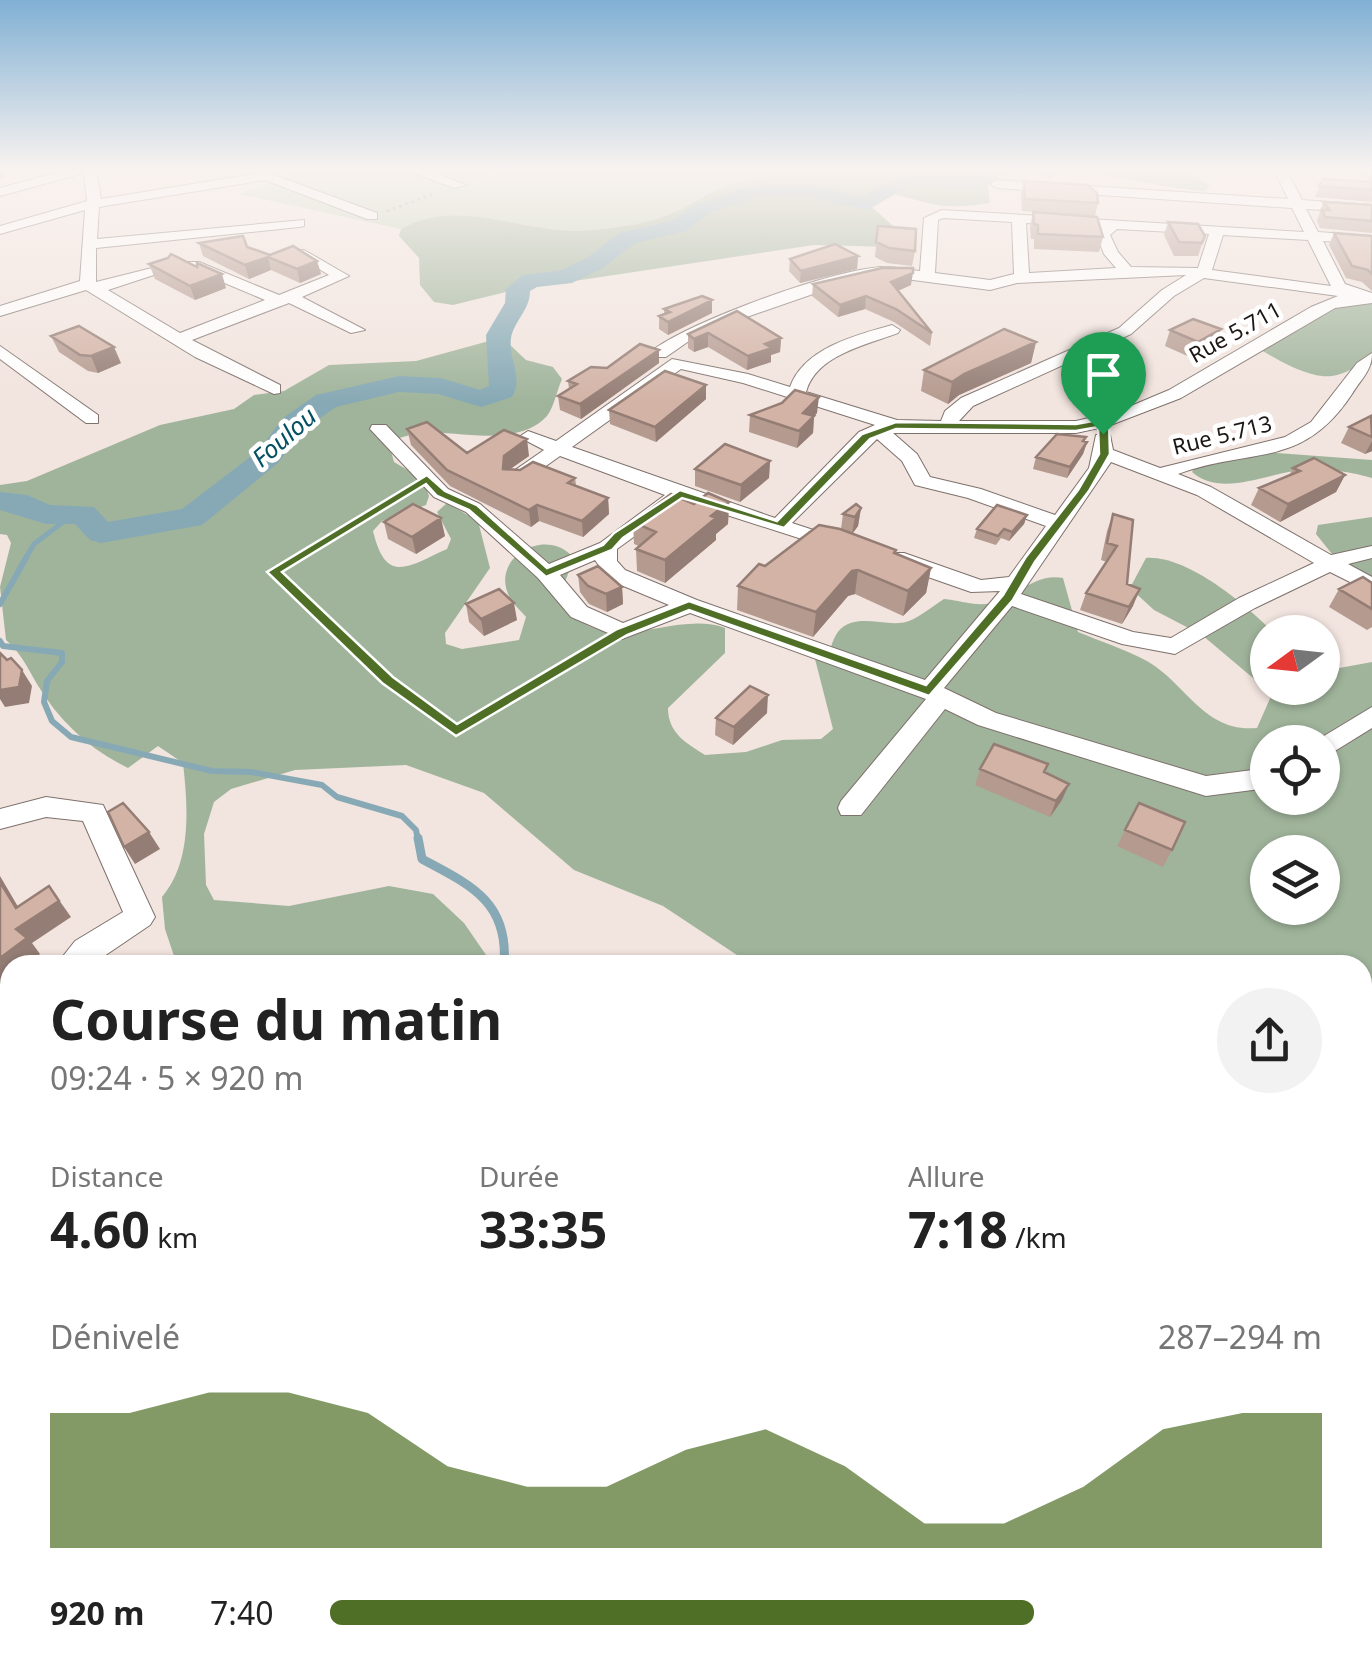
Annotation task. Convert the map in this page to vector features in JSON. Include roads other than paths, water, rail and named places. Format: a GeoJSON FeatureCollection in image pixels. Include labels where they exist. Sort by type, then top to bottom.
{"type":"FeatureCollection","features":[{"type":"Feature","properties":{"kind":"street"},"geometry":{"type":"LineString","coordinates":[[92,247],[92,286]]}},
{"type":"Feature","properties":{"kind":"street"},"geometry":{"type":"LineString","coordinates":[[927,276],[928,247]]}},
{"type":"Feature","properties":{"kind":"street"},"geometry":{"type":"LineString","coordinates":[[1020,247],[1022,278]]}},
{"type":"Feature","properties":{"kind":"street"},"geometry":{"type":"LineString","coordinates":[[1109,247],[1126,270]]}},
{"type":"Feature","properties":{"kind":"street"},"geometry":{"type":"LineString","coordinates":[[949,427],[951,416],[967,402],[1124,330],[1168,293],[1204,272],[1212,247]]}},
{"type":"Feature","properties":{"kind":"street"},"geometry":{"type":"LineString","coordinates":[[1320,247],[1333,277],[1362,296]]}},
{"type":"Feature","properties":{"kind":"street"},"geometry":{"type":"LineString","coordinates":[[181,339],[341,276],[304,254]]}},
{"type":"Feature","properties":{"kind":"street"},"geometry":{"type":"LineString","coordinates":[[859,257],[882,271],[990,285],[1022,278],[1126,270],[1204,272],[1362,296]]}},
{"type":"Feature","properties":{"kind":"street"},"geometry":{"type":"LineString","coordinates":[[194,265],[357,330]]}},
{"type":"Feature","properties":{"kind":"street"},"geometry":{"type":"LineString","coordinates":[[0,311],[168,266]]}},
{"type":"Feature","properties":{"kind":"street","name":"Rue 5.711"},"geometry":{"type":"LineString","coordinates":[[882,271],[842,280],[729,318],[652,351],[678,363],[700,365],[796,394],[887,428],[1076,428],[1104,422],[1216,370],[1320,307],[1362,296]]}},
{"type":"Feature","properties":{"kind":"street"},"geometry":{"type":"LineString","coordinates":[[92,286],[158,328],[274,389]]}},
{"type":"Feature","properties":{"kind":"street"},"geometry":{"type":"LineString","coordinates":[[796,394],[801,379],[817,363],[892,330]]}},
{"type":"Feature","properties":{"kind":"street"},"geometry":{"type":"LineString","coordinates":[[0,350],[92,420]]}},
{"type":"Feature","properties":{"kind":"street","name":"Rue 5.713"},"geometry":{"type":"LineString","coordinates":[[1164,473],[1306,434],[1330,415],[1350,378],[1372,358]]}},
{"type":"Feature","properties":{"kind":"street"},"geometry":{"type":"LineString","coordinates":[[515,479],[678,363]]}},
{"type":"Feature","properties":{"kind":"street"},"geometry":{"type":"LineString","coordinates":[[851,808],[1091,479],[1104,454],[1104,422]]}},
{"type":"Feature","properties":{"kind":"street"},"geometry":{"type":"LineString","coordinates":[[379,428],[441,493],[473,508],[546,573],[579,612],[622,632],[689,606]]}},
{"type":"Feature","properties":{"kind":"street"},"geometry":{"type":"LineString","coordinates":[[779,525],[866,436],[887,428],[922,481],[974,493],[1058,524]]}},
{"type":"Feature","properties":{"kind":"street"},"geometry":{"type":"LineString","coordinates":[[528,437],[680,494],[825,542],[872,549],[979,586],[1011,590],[1130,639],[1175,646],[1247,603],[1317,572],[1328,562],[1372,552]]}},
{"type":"Feature","properties":{"kind":"street"},"geometry":{"type":"LineString","coordinates":[[1104,454],[1164,473],[1220,500],[1372,586]]}},
{"type":"Feature","properties":{"kind":"street"},"geometry":{"type":"LineString","coordinates":[[546,573],[607,547],[618,535],[680,494]]}},
{"type":"Feature","properties":{"kind":"street"},"geometry":{"type":"LineString","coordinates":[[607,547],[606,562],[617,574],[689,606],[935,694],[986,719],[1206,786],[1250,780]]}},
{"type":"Feature","properties":{"kind":"street"},"geometry":{"type":"LineString","coordinates":[[1340,738],[1372,716]]}},
{"type":"Feature","properties":{"kind":"street"},"geometry":{"type":"LineString","coordinates":[[0,819],[46,807],[94,812],[140,917],[81,955]]}},
{"type":"Feature","properties":{"kind":"waterway","name":"Foulou"},"geometry":{"type":"LineString","coordinates":[[0,501],[16,502],[46,515],[83,514],[101,533],[191,518],[268,457],[293,424],[326,401],[399,384],[441,386],[481,399],[502,391],[499,335],[517,303],[518,289],[531,280],[564,278],[595,263],[615,247]]}},
{"type":"Feature","properties":{"kind":"waterway"},"geometry":{"type":"LineString","coordinates":[[26,558],[34,544],[63,522],[62,512]]}},
{"type":"Feature","properties":{"kind":"waterway"},"geometry":{"type":"LineString","coordinates":[[0,604],[27,556]]}},
{"type":"Feature","properties":{"kind":"waterway"},"geometry":{"type":"LineString","coordinates":[[0,641],[3,646],[62,653],[62,662],[47,681],[44,702],[52,721],[71,737],[212,771],[251,772],[322,785],[337,797],[402,816],[416,830],[418,840]]}},
{"type":"Feature","properties":{"kind":"waterway"},"geometry":{"type":"LineString","coordinates":[[418,838],[422,859],[471,887],[493,911],[500,926],[504,955]]}}]}
